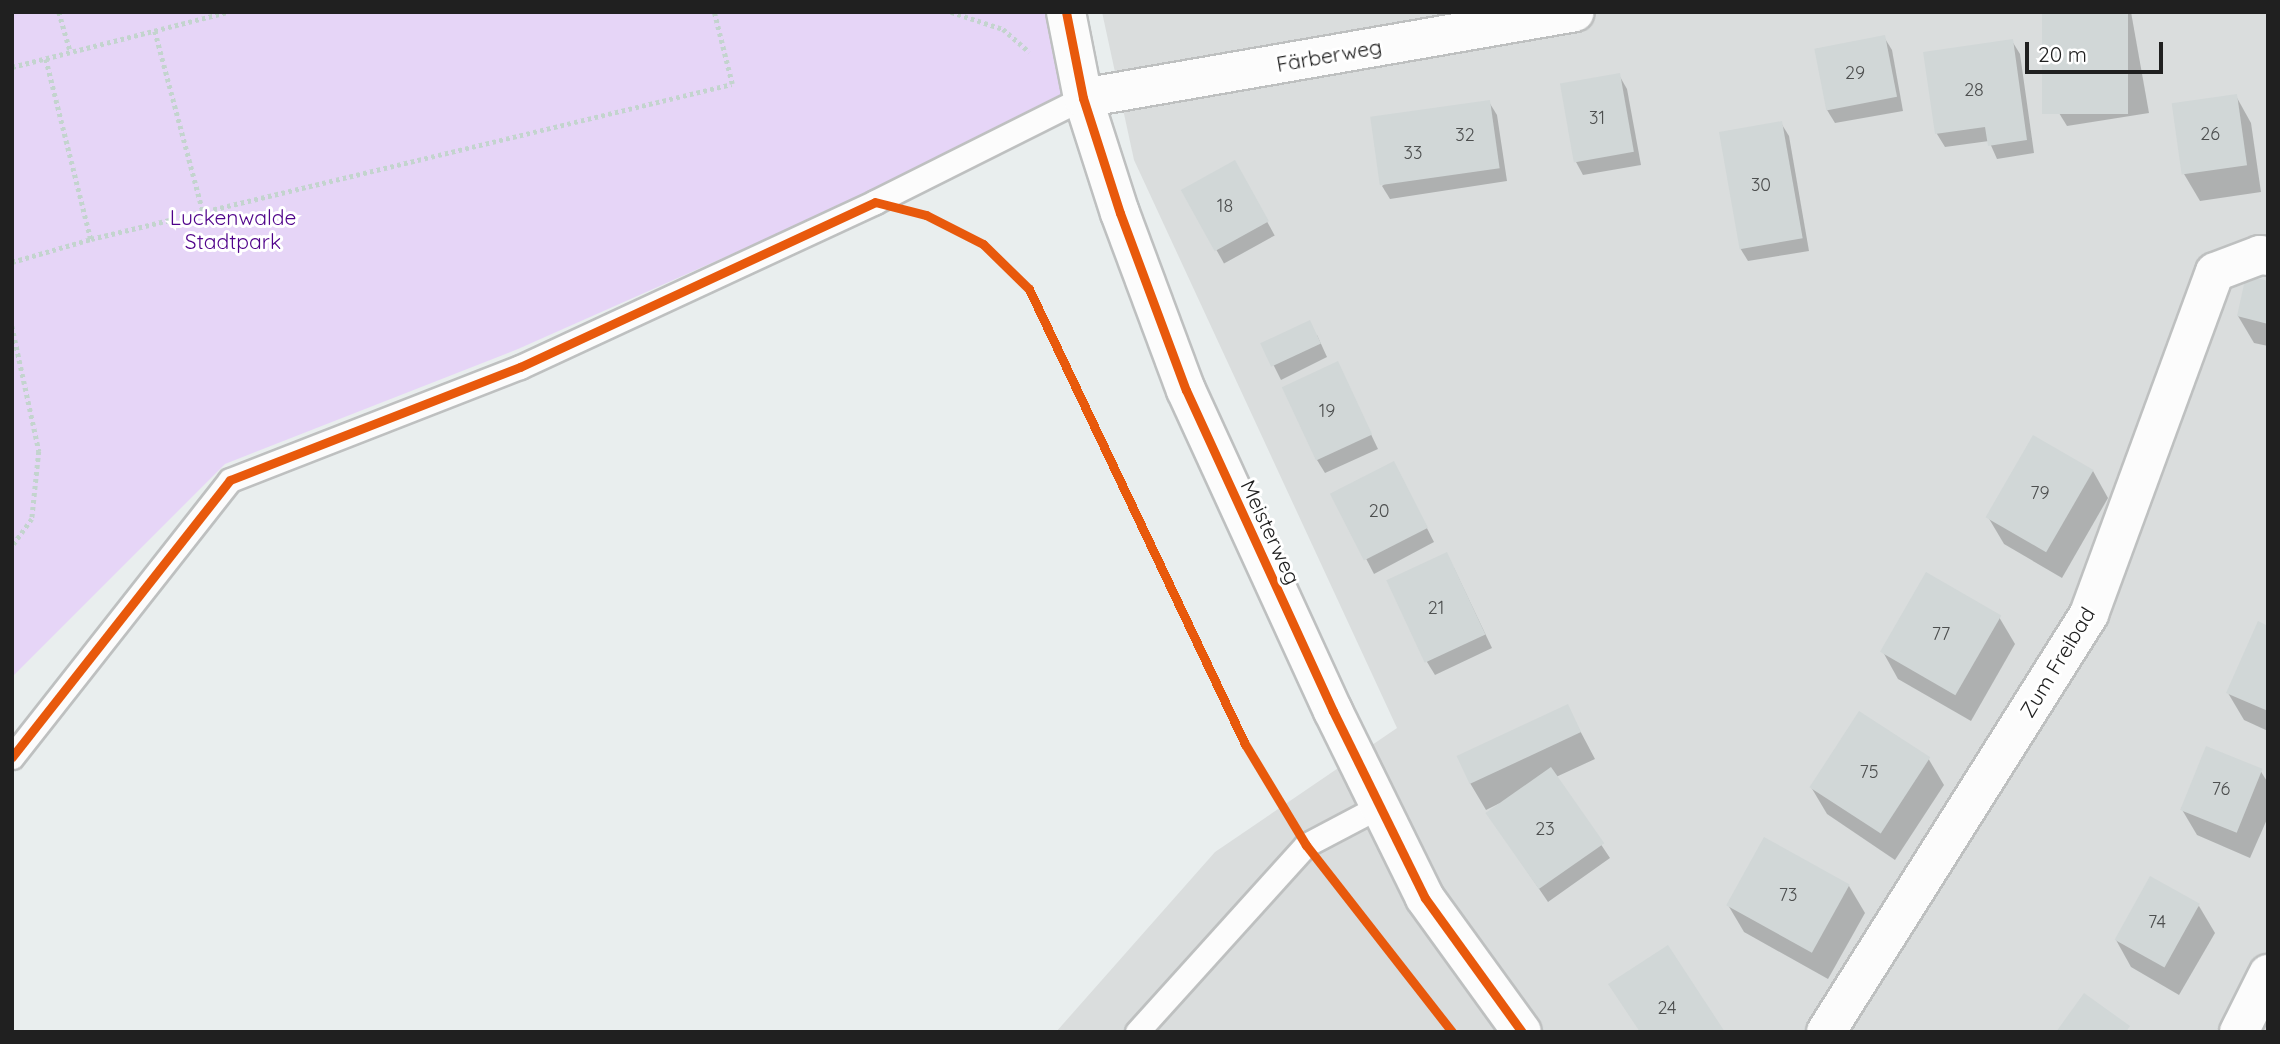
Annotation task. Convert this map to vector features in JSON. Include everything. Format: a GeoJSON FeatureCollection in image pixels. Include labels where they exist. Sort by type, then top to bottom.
{"type":"FeatureCollection","features":[{"type":"Feature","properties":{"kind":"street","name":"Meisterweg"},"geometry":{"type":"LineString","coordinates":[[1066,12],[1083,98],[1120,213],[1186,390],[1425,898],[1522,1032]]}},
{"type":"Feature","properties":{"kind":"street","name":"Färberweg"},"geometry":{"type":"LineString","coordinates":[[1083,98],[1575,12]]}},
{"type":"Feature","properties":{"kind":"street","name":"Zum Freibad"},"geometry":{"type":"LineString","coordinates":[[1826,1032],[2089,614],[2215,272],[2260,254],[2268,256]]}},
{"type":"Feature","properties":{"kind":"street"},"geometry":{"type":"LineString","coordinates":[[2239,1032],[2268,974]]}},
{"type":"Feature","properties":{"kind":"lane"},"geometry":{"type":"LineString","coordinates":[[12,757],[230,480],[520,367],[874,202],[1083,98]]}},
{"type":"Feature","properties":{"kind":"lane"},"geometry":{"type":"LineString","coordinates":[[1137,1032],[1307,845],[1380,806]]}},
{"type":"Feature","properties":{"kind":"path"},"geometry":{"type":"LineString","coordinates":[[59,12],[70,50]]}},
{"type":"Feature","properties":{"kind":"path"},"geometry":{"type":"LineString","coordinates":[[12,67],[70,50],[228,12]]}},
{"type":"Feature","properties":{"kind":"path"},"geometry":{"type":"LineString","coordinates":[[12,262],[91,239],[733,84],[714,12]]}},
{"type":"Feature","properties":{"kind":"path"},"geometry":{"type":"LineString","coordinates":[[951,12],[1003,29],[1033,55]]}},
{"type":"Feature","properties":{"kind":"path"},"geometry":{"type":"LineString","coordinates":[[155,31],[202,212]]}},
{"type":"Feature","properties":{"kind":"path"},"geometry":{"type":"LineString","coordinates":[[46,59],[91,239]]}},
{"type":"Feature","properties":{"kind":"path"},"geometry":{"type":"LineString","coordinates":[[12,326],[39,451],[32,519],[12,547]]}},
{"type":"Feature","properties":{"kind":"shaded area"},"geometry":{"type":"Polygon","coordinates":[[[1102,12],[2268,12],[2268,1032],[1056,1032],[1215,852],[1397,728],[1134,160],[1102,12]]]}},
{"type":"Feature","properties":{"kind":"green space","name":"Luckenwalde Stadtpark"},"geometry":{"type":"Polygon","coordinates":[[[12,12],[1066,12],[1083,98],[518,349],[225,464],[12,677],[12,12]]]}},
{"type":"Feature","properties":{"kind":"building"},"geometry":{"type":"Polygon","coordinates":[[[2042,12],[2128,12],[2128,114],[2042,114],[2042,12]]]}},
{"type":"Feature","properties":{"kind":"building"},"geometry":{"type":"Polygon","coordinates":[[[1885,35],[1897,97],[1826,111],[1814,49],[1885,35]]]}},
{"type":"Feature","properties":{"kind":"building"},"geometry":{"type":"Polygon","coordinates":[[[2013,39],[2027,140],[1988,146],[1985,127],[1935,134],[1923,52],[2013,39]]]}},
{"type":"Feature","properties":{"kind":"building"},"geometry":{"type":"Polygon","coordinates":[[[1620,73],[1634,152],[1574,162],[1560,84],[1620,73]]]}},
{"type":"Feature","properties":{"kind":"building"},"geometry":{"type":"Polygon","coordinates":[[[2237,94],[2247,165],[2182,174],[2172,103],[2237,94]]]}},
{"type":"Feature","properties":{"kind":"building"},"geometry":{"type":"Polygon","coordinates":[[[1490,100],[1500,168],[1380,185],[1370,117],[1490,100]]]}},
{"type":"Feature","properties":{"kind":"building"},"geometry":{"type":"Polygon","coordinates":[[[1782,121],[1803,238],[1740,249],[1719,132],[1782,121]]]}},
{"type":"Feature","properties":{"kind":"building"},"geometry":{"type":"Polygon","coordinates":[[[1235,160],[1269,221],[1215,251],[1181,190],[1235,160]]]}},
{"type":"Feature","properties":{"kind":"building"},"geometry":{"type":"Polygon","coordinates":[[[2246,275],[2268,281],[2268,324],[2237,316],[2246,275]]]}},
{"type":"Feature","properties":{"kind":"building"},"geometry":{"type":"Polygon","coordinates":[[[1310,320],[1321,344],[1271,367],[1260,343],[1310,320]]]}},
{"type":"Feature","properties":{"kind":"building"},"geometry":{"type":"Polygon","coordinates":[[[1338,361],[1372,434],[1316,461],[1282,387],[1338,361]]]}},
{"type":"Feature","properties":{"kind":"building"},"geometry":{"type":"Polygon","coordinates":[[[2033,435],[2094,470],[2046,552],[1986,517],[2033,435]]]}},
{"type":"Feature","properties":{"kind":"building"},"geometry":{"type":"Polygon","coordinates":[[[1394,461],[1428,528],[1364,561],[1330,494],[1394,461]]]}},
{"type":"Feature","properties":{"kind":"building"},"geometry":{"type":"Polygon","coordinates":[[[1447,552],[1485,634],[1425,663],[1386,580],[1447,552]]]}},
{"type":"Feature","properties":{"kind":"building"},"geometry":{"type":"Polygon","coordinates":[[[1926,572],[2001,616],[1955,695],[1880,652],[1926,572]]]}},
{"type":"Feature","properties":{"kind":"building"},"geometry":{"type":"Polygon","coordinates":[[[2258,621],[2268,626],[2268,711],[2226,693],[2258,621]]]}},
{"type":"Feature","properties":{"kind":"building"},"geometry":{"type":"Polygon","coordinates":[[[1568,704],[1581,732],[1470,784],[1457,756],[1568,704]]]}},
{"type":"Feature","properties":{"kind":"building"},"geometry":{"type":"Polygon","coordinates":[[[1859,711],[1930,757],[1881,834],[1809,787],[1859,711]]]}},
{"type":"Feature","properties":{"kind":"building"},"geometry":{"type":"Polygon","coordinates":[[[2206,746],[2263,769],[2237,833],[2180,810],[2206,746]]]}},
{"type":"Feature","properties":{"kind":"building"},"geometry":{"type":"Polygon","coordinates":[[[1551,767],[1604,843],[1539,889],[1485,813],[1551,767]]]}},
{"type":"Feature","properties":{"kind":"building"},"geometry":{"type":"Polygon","coordinates":[[[1764,837],[1850,885],[1812,953],[1726,905],[1764,837]]]}},
{"type":"Feature","properties":{"kind":"building"},"geometry":{"type":"Polygon","coordinates":[[[2150,876],[2200,904],[2164,967],[2115,940],[2150,876]]]}},
{"type":"Feature","properties":{"kind":"building"},"geometry":{"type":"Polygon","coordinates":[[[1668,945],[1725,1032],[1640,1032],[1608,984],[1668,945]]]}},
{"type":"Feature","properties":{"kind":"building"},"geometry":{"type":"Polygon","coordinates":[[[2084,993],[2130,1026],[2126,1032],[2056,1032],[2084,993]]]}},
{"type":"Feature","properties":{"kind":"cycle path"},"geometry":{"type":"LineString","coordinates":[[1066,12],[1083,98],[1120,213],[1186,390],[1333,711],[1425,898],[1522,1032]]}},
{"type":"Feature","properties":{"kind":"cycle path"},"geometry":{"type":"LineString","coordinates":[[12,757],[230,480],[520,367],[875,202],[926,215],[983,244],[1029,289],[1245,744],[1306,845],[1452,1032]]}}]}
